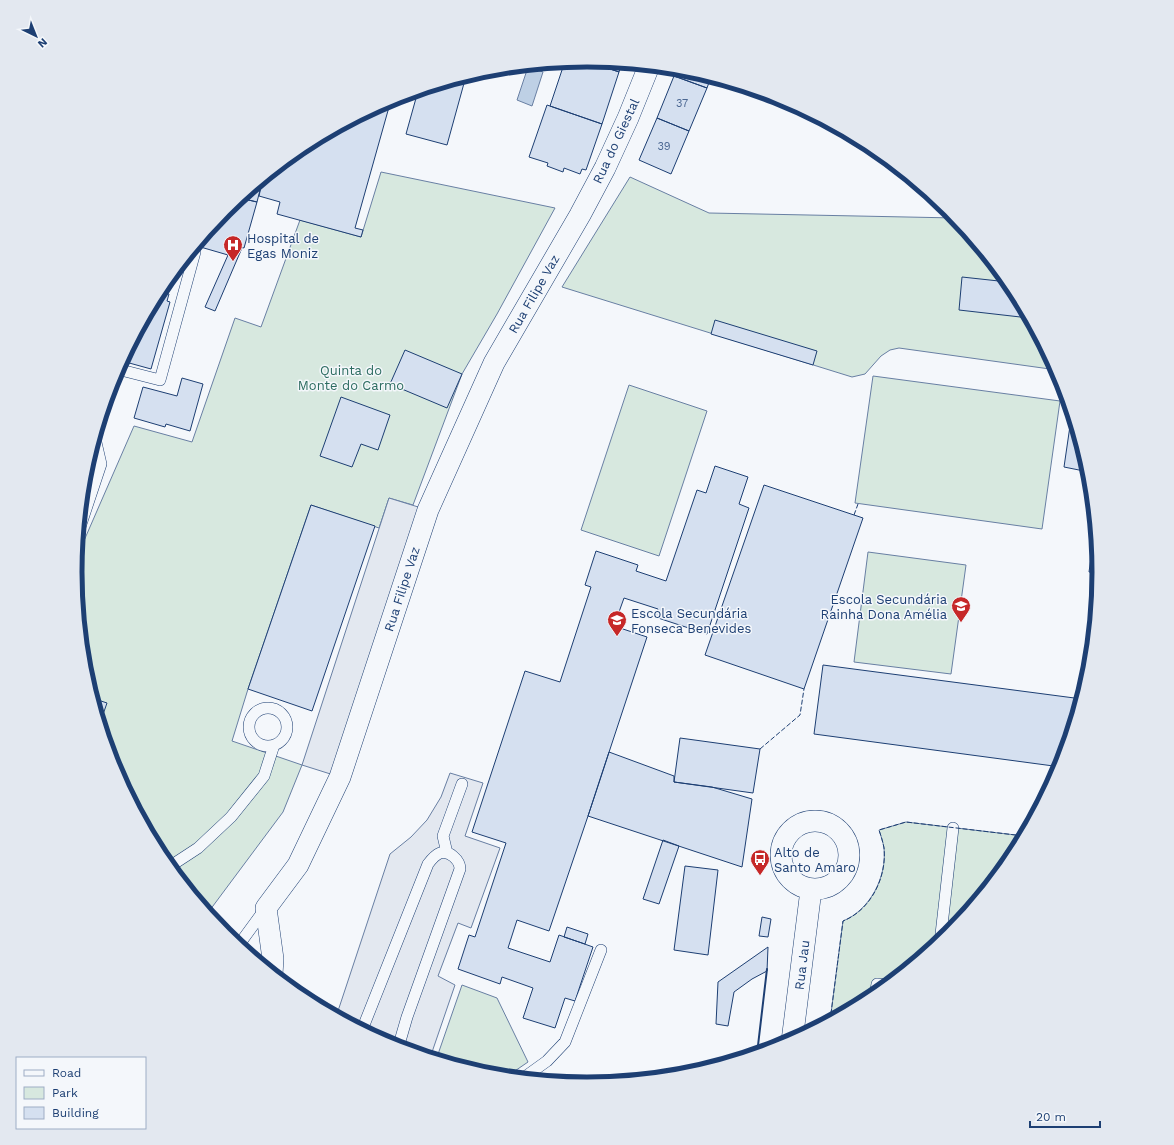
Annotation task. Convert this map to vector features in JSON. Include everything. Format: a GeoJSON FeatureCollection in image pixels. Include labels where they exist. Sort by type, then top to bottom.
{"type":"FeatureCollection","features":[{"type":"Feature","properties":{"kind":"street","name":"Rua do Giestal"},"geometry":{"type":"LineString","coordinates":[[580,215],[605,168],[625,125],[647,70]]}},
{"type":"Feature","properties":{"kind":"street","name":"Rua Filipe Vaz"},"geometry":{"type":"LineString","coordinates":[[266,908],[298,865],[340,777],[428,510],[494,363],[580,215]]}},
{"type":"Feature","properties":{"kind":"street","name":"Rua Jau"},"geometry":{"type":"LineString","coordinates":[[793,1034],[811,890]]}},
{"type":"Feature","properties":{"kind":"street"},"geometry":{"type":"LineString","coordinates":[[266,908],[273,959],[272,968]]}},
{"type":"Feature","properties":{"kind":"lane"},"geometry":{"type":"LineString","coordinates":[[124,371],[160,380],[194,255]]}},
{"type":"Feature","properties":{"kind":"lane"},"geometry":{"type":"LineString","coordinates":[[86,510],[101,464],[97,448]]}},
{"type":"Feature","properties":{"kind":"lane"},"geometry":{"type":"LineString","coordinates":[[174,863],[198,848],[231,817],[264,776],[274,745]]}},
{"type":"Feature","properties":{"kind":"lane"},"geometry":{"type":"LineString","coordinates":[[447,853],[443,836],[462,784]]}},
{"type":"Feature","properties":{"kind":"lane"},"geometry":{"type":"LineString","coordinates":[[941,933],[953,828]]}},
{"type":"Feature","properties":{"kind":"lane"},"geometry":{"type":"LineString","coordinates":[[364,1026],[428,864],[439,853],[447,853],[454,857],[459,863],[460,869],[407,1017],[400,1042]]}},
{"type":"Feature","properties":{"kind":"lane"},"geometry":{"type":"LineString","coordinates":[[242,941],[266,908]]}},
{"type":"Feature","properties":{"kind":"lane"},"geometry":{"type":"LineString","coordinates":[[528,1075],[546,1061],[565,1042],[601,950]]}},
{"type":"Feature","properties":{"kind":"green space","name":"Quinta do Monte do Carmo"},"geometry":{"type":"Polygon","coordinates":[[[381,172],[555,208],[497,314],[462,374],[413,505],[389,498],[379,528],[311,505],[248,689],[232,741],[302,765],[283,812],[210,909],[186,880],[149,825],[120,766],[108,735],[91,671],[86,638],[83,606],[83,543],[134,426],[192,442],[235,318],[261,327],[300,220],[361,237],[381,172]]]}},
{"type":"Feature","properties":{"kind":"green space"},"geometry":{"type":"Polygon","coordinates":[[[630,177],[709,213],[947,218],[967,239],[1007,292],[1025,320],[1049,369],[899,348],[890,350],[881,356],[865,374],[852,377],[562,287],[630,177]]]}},
{"type":"Feature","properties":{"kind":"green space"},"geometry":{"type":"Polygon","coordinates":[[[873,376],[1060,401],[1042,529],[855,503],[873,376]]]}},
{"type":"Feature","properties":{"kind":"green space"},"geometry":{"type":"Polygon","coordinates":[[[629,385],[707,411],[659,556],[581,530],[629,385]]]}},
{"type":"Feature","properties":{"kind":"green space"},"geometry":{"type":"Polygon","coordinates":[[[868,552],[966,565],[951,674],[854,662],[868,552]]]}},
{"type":"Feature","properties":{"kind":"green space"},"geometry":{"type":"Polygon","coordinates":[[[906,822],[1018,835],[988,880],[967,906],[920,953],[895,974],[868,993],[831,1015],[843,921],[853,916],[869,901],[875,891],[883,870],[884,848],[879,830],[906,822]]]}},
{"type":"Feature","properties":{"kind":"green space"},"geometry":{"type":"Polygon","coordinates":[[[462,985],[497,998],[528,1062],[513,1072],[456,1061],[438,1055],[462,985]]]}},
{"type":"Feature","properties":{"kind":"shaded area"},"geometry":{"type":"Polygon","coordinates":[[[389,498],[428,510],[340,777],[302,765],[389,498]]]}},
{"type":"Feature","properties":{"kind":"shaded area"},"geometry":{"type":"Polygon","coordinates":[[[450,773],[483,783],[465,836],[500,848],[471,928],[458,923],[438,976],[455,985],[432,1053],[394,1040],[363,1026],[338,1012],[390,854],[411,837],[427,820],[441,797],[450,773]]]}},
{"type":"Feature","properties":{"kind":"water"},"geometry":{"type":"Polygon","coordinates":[[[527,70],[536,70],[543,72],[532,106],[517,100],[527,70]]]}},
{"type":"Feature","properties":{"kind":"building"},"geometry":{"type":"Polygon","coordinates":[[[563,68],[567,69],[567,68],[606,68],[619,72],[602,124],[550,106],[563,68]]]}},
{"type":"Feature","properties":{"kind":"building"},"geometry":{"type":"Polygon","coordinates":[[[606,68],[620,68],[619,72],[606,68]]]}},
{"type":"Feature","properties":{"kind":"building"},"geometry":{"type":"Polygon","coordinates":[[[674,75],[709,82],[707,88],[674,75]]]}},
{"type":"Feature","properties":{"kind":"building"},"geometry":{"type":"Polygon","coordinates":[[[674,76],[707,88],[689,131],[657,118],[674,76]]]}},
{"type":"Feature","properties":{"kind":"building"},"geometry":{"type":"Polygon","coordinates":[[[464,82],[447,145],[406,134],[416,97],[464,82]]]}},
{"type":"Feature","properties":{"kind":"building"},"geometry":{"type":"Polygon","coordinates":[[[547,105],[602,124],[586,170],[582,169],[580,174],[564,168],[563,172],[547,166],[548,163],[529,157],[547,105]]]}},
{"type":"Feature","properties":{"kind":"building"},"geometry":{"type":"Polygon","coordinates":[[[389,107],[355,228],[363,230],[361,237],[277,214],[280,202],[259,196],[261,186],[306,152],[363,119],[389,107]]]}},
{"type":"Feature","properties":{"kind":"building"},"geometry":{"type":"Polygon","coordinates":[[[657,118],[689,131],[671,174],[639,160],[657,118]]]}},
{"type":"Feature","properties":{"kind":"building"},"geometry":{"type":"Polygon","coordinates":[[[261,186],[257,202],[246,199],[261,186]]]}},
{"type":"Feature","properties":{"kind":"building"},"geometry":{"type":"Polygon","coordinates":[[[246,199],[257,202],[244,248],[231,244],[228,255],[201,247],[246,199]]]}},
{"type":"Feature","properties":{"kind":"building"},"geometry":{"type":"Polygon","coordinates":[[[231,244],[242,248],[215,311],[205,307],[228,255],[231,244]]]}},
{"type":"Feature","properties":{"kind":"building"},"geometry":{"type":"Polygon","coordinates":[[[962,277],[999,281],[1023,317],[959,310],[962,277]]]}},
{"type":"Feature","properties":{"kind":"building"},"geometry":{"type":"Polygon","coordinates":[[[166,293],[169,294],[167,301],[170,302],[151,369],[128,363],[149,320],[166,293]]]}},
{"type":"Feature","properties":{"kind":"building"},"geometry":{"type":"Polygon","coordinates":[[[715,320],[817,351],[813,365],[711,334],[715,320]]]}},
{"type":"Feature","properties":{"kind":"building"},"geometry":{"type":"Polygon","coordinates":[[[405,350],[462,374],[447,408],[390,384],[405,350]]]}},
{"type":"Feature","properties":{"kind":"building"},"geometry":{"type":"Polygon","coordinates":[[[182,378],[203,384],[190,431],[166,424],[165,427],[134,418],[143,387],[177,396],[182,378]]]}},
{"type":"Feature","properties":{"kind":"building"},"geometry":{"type":"Polygon","coordinates":[[[341,397],[390,415],[378,450],[361,444],[352,467],[320,456],[341,397]]]}},
{"type":"Feature","properties":{"kind":"building"},"geometry":{"type":"Polygon","coordinates":[[[1070,425],[1082,471],[1064,467],[1070,425]]]}},
{"type":"Feature","properties":{"kind":"building"},"geometry":{"type":"Polygon","coordinates":[[[715,466],[748,477],[739,504],[749,508],[707,634],[655,617],[658,609],[624,598],[614,626],[647,637],[588,816],[549,931],[517,920],[508,948],[550,962],[559,935],[593,947],[575,1001],[565,998],[555,1028],[523,1018],[533,988],[502,977],[500,984],[458,969],[469,935],[475,937],[506,843],[472,832],[525,671],[560,682],[591,587],[585,585],[596,551],[638,565],[636,571],[666,581],[697,490],[706,493],[715,466]]]}},
{"type":"Feature","properties":{"kind":"building"},"geometry":{"type":"Polygon","coordinates":[[[764,485],[863,518],[804,689],[705,655],[764,485]]]}},
{"type":"Feature","properties":{"kind":"building"},"geometry":{"type":"Polygon","coordinates":[[[311,505],[375,526],[312,711],[248,689],[311,505]]]}},
{"type":"Feature","properties":{"kind":"building"},"geometry":{"type":"Polygon","coordinates":[[[1091,555],[1092,572],[1089,572],[1091,555]]]}},
{"type":"Feature","properties":{"kind":"building"},"geometry":{"type":"Polygon","coordinates":[[[823,665],[1076,698],[1066,735],[1054,766],[814,734],[823,665]]]}},
{"type":"Feature","properties":{"kind":"building"},"geometry":{"type":"Polygon","coordinates":[[[98,700],[107,703],[103,716],[98,700]]]}},
{"type":"Feature","properties":{"kind":"building"},"geometry":{"type":"Polygon","coordinates":[[[680,738],[760,749],[753,793],[674,782],[680,738]]]}},
{"type":"Feature","properties":{"kind":"building"},"geometry":{"type":"Polygon","coordinates":[[[609,752],[674,776],[674,782],[712,787],[752,799],[742,867],[588,816],[609,752]]]}},
{"type":"Feature","properties":{"kind":"building"},"geometry":{"type":"Polygon","coordinates":[[[663,840],[679,846],[659,904],[643,899],[663,840]]]}},
{"type":"Feature","properties":{"kind":"building"},"geometry":{"type":"Polygon","coordinates":[[[685,866],[718,870],[708,955],[674,950],[685,866]]]}},
{"type":"Feature","properties":{"kind":"building"},"geometry":{"type":"Polygon","coordinates":[[[762,917],[771,919],[768,937],[759,936],[762,917]]]}},
{"type":"Feature","properties":{"kind":"building"},"geometry":{"type":"Polygon","coordinates":[[[567,927],[588,934],[585,944],[564,937],[567,927]]]}},
{"type":"Feature","properties":{"kind":"building"},"geometry":{"type":"Polygon","coordinates":[[[768,947],[767,971],[752,979],[734,992],[728,1026],[716,1024],[718,982],[768,947]]]}},
{"type":"Feature","properties":{"kind":"fence"},"geometry":{"type":"LineString","coordinates":[[854,515],[858,504]]}},
{"type":"Feature","properties":{"kind":"fence"},"geometry":{"type":"LineString","coordinates":[[760,749],[800,715],[804,689]]}},
{"type":"Feature","properties":{"kind":"fence"},"geometry":{"type":"LineString","coordinates":[[831,1015],[843,921],[853,916],[869,901],[880,881],[883,870],[884,848],[879,830],[906,822],[1018,835]]}},
{"type":"Feature","properties":{"kind":"wall"},"geometry":{"type":"LineString","coordinates":[[758,1048],[767,969]]}},
{"type":"Feature","properties":{"kind":"place","name":"Hospital de Egas Moniz"},"geometry":{"type":"Point","coordinates":[233,262]}},
{"type":"Feature","properties":{"kind":"place","name":"Escola Secundária Rainha Dona Amélia"},"geometry":{"type":"Point","coordinates":[961,623]}},
{"type":"Feature","properties":{"kind":"place","name":"Escola Secundária Fonseca Benevides"},"geometry":{"type":"Point","coordinates":[617,637]}},
{"type":"Feature","properties":{"kind":"place","name":"Alto de Santo Amaro"},"geometry":{"type":"Point","coordinates":[760,876]}}]}
